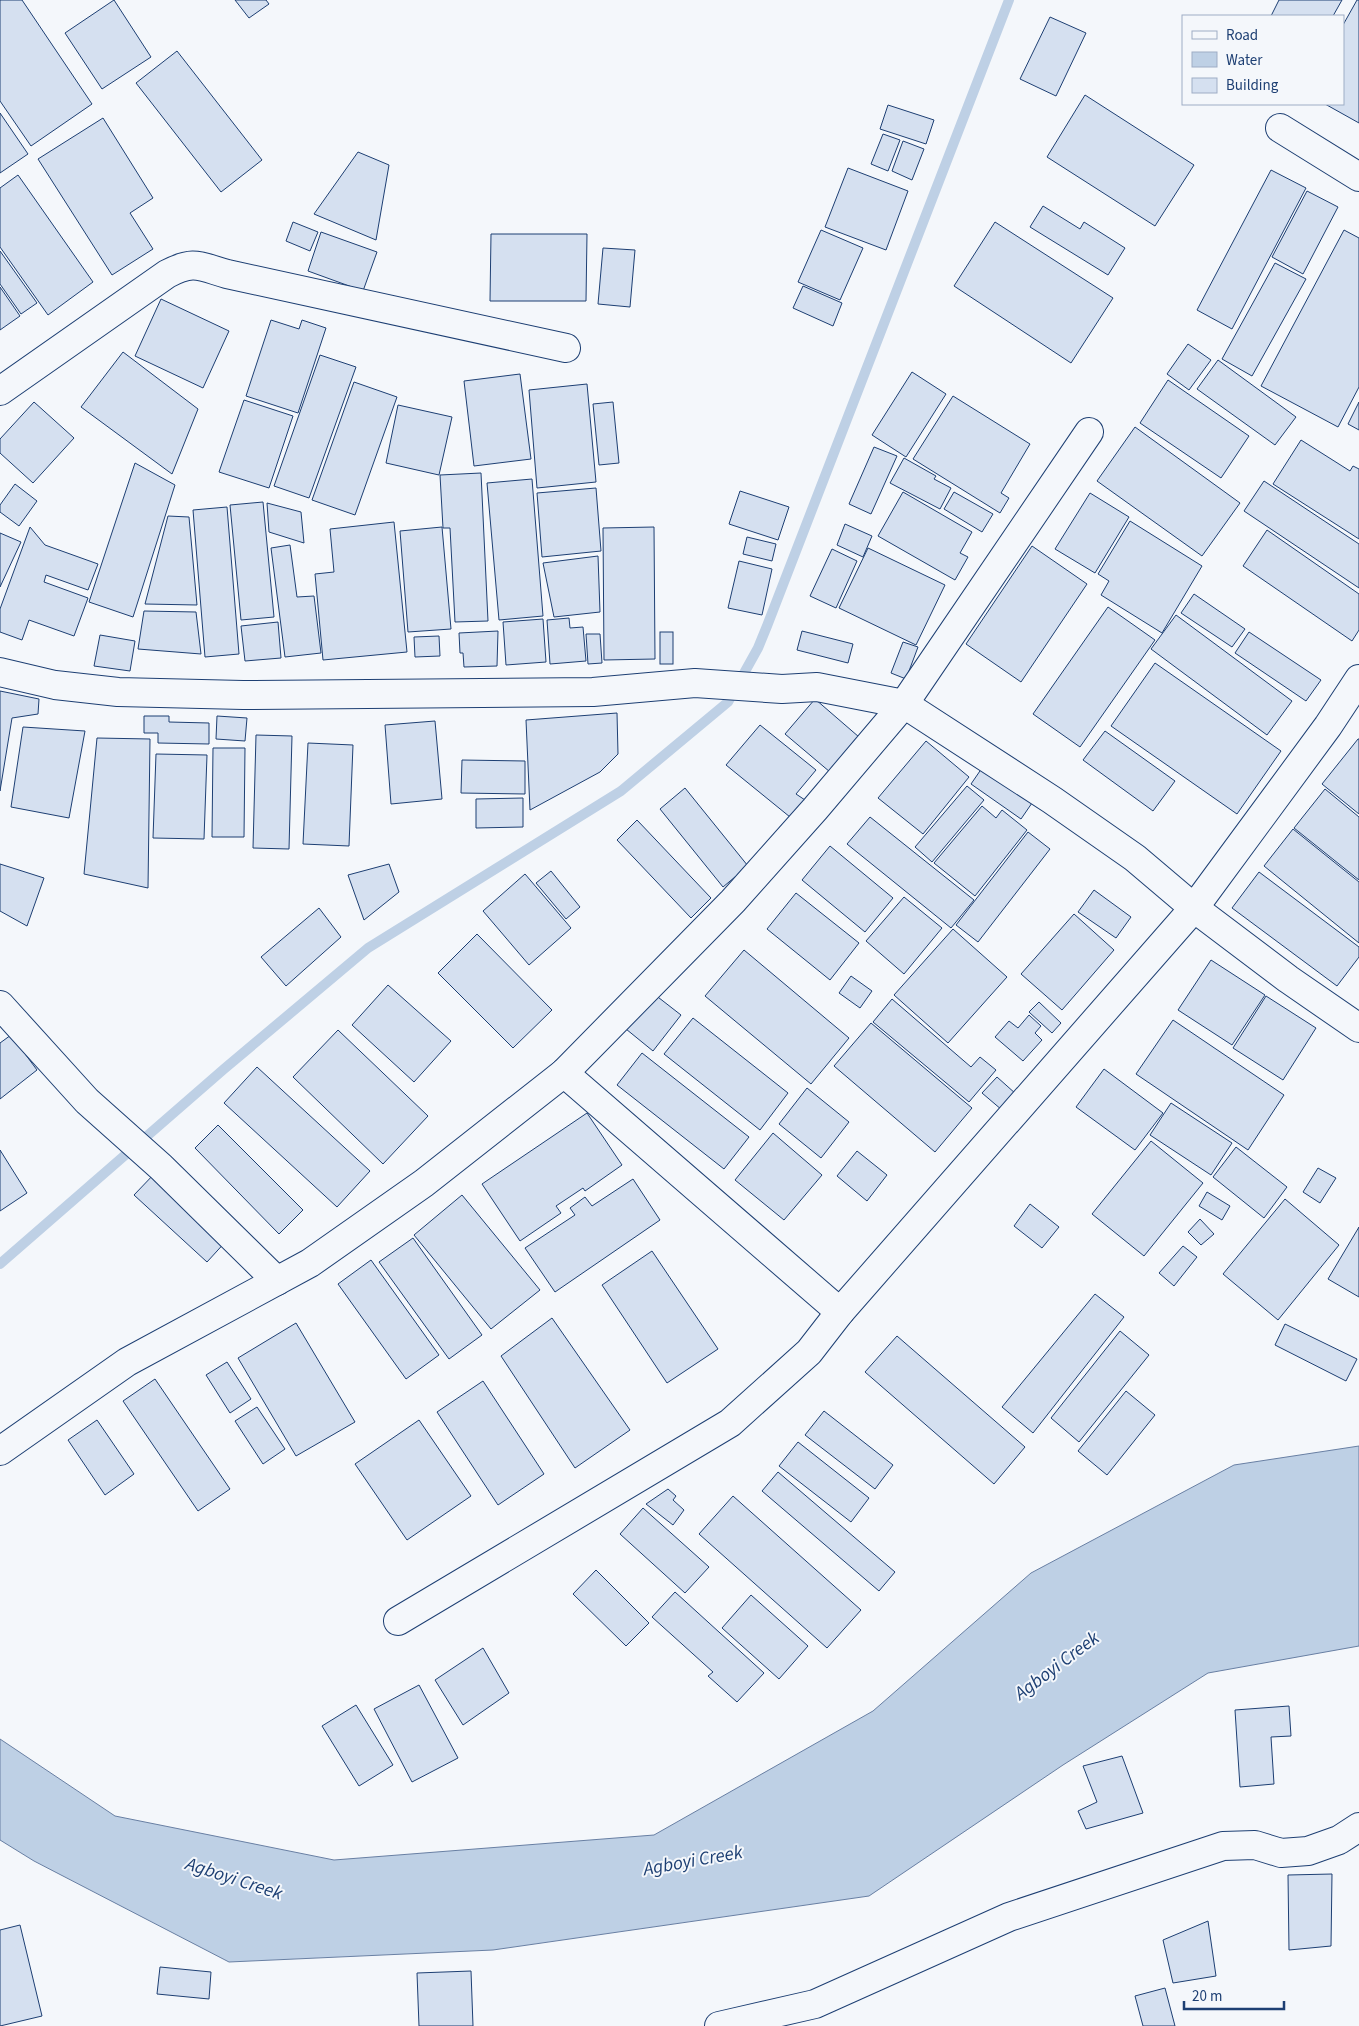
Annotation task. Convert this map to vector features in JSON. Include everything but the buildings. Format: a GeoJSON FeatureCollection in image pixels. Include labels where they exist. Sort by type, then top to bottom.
{"type":"FeatureCollection","features":[{"type":"Feature","properties":{"kind":"street"},"geometry":{"type":"LineString","coordinates":[[1280,128],[1359,177]]}},
{"type":"Feature","properties":{"kind":"street"},"geometry":{"type":"LineString","coordinates":[[0,391],[167,274],[185,265],[198,265],[226,274],[566,348]]}},
{"type":"Feature","properties":{"kind":"street"},"geometry":{"type":"LineString","coordinates":[[0,1450],[127,1362],[310,1263],[424,1184],[564,1073],[733,901],[815,809],[904,704],[1089,432]]}},
{"type":"Feature","properties":{"kind":"street"},"geometry":{"type":"LineString","coordinates":[[0,672],[55,685],[118,692],[243,695],[594,692],[695,683],[782,689],[817,687],[904,704],[1060,805],[1135,858],[1194,908],[1288,979],[1359,1028]]}},
{"type":"Feature","properties":{"kind":"street"},"geometry":{"type":"LineString","coordinates":[[398,1621],[730,1423],[809,1352],[840,1312],[1194,908],[1328,726],[1359,679]]}},
{"type":"Feature","properties":{"kind":"street"},"geometry":{"type":"LineString","coordinates":[[0,1005],[87,1101],[150,1157],[277,1281]]}},
{"type":"Feature","properties":{"kind":"street"},"geometry":{"type":"LineString","coordinates":[[564,1073],[840,1312]]}},
{"type":"Feature","properties":{"kind":"street"},"geometry":{"type":"LineString","coordinates":[[719,2026],[815,2004],[1009,1917],[1177,1860],[1223,1846],[1254,1845],[1281,1853],[1308,1851],[1339,1840],[1359,1827]]}},
{"type":"Feature","properties":{"kind":"water","name":"Agboyi Creek"},"geometry":{"type":"Polygon","coordinates":[[[1359,1446],[1359,1646],[1208,1673],[1063,1765],[869,1896],[493,1950],[229,1962],[34,1861],[0,1840],[0,1739],[115,1816],[334,1860],[654,1835],[873,1711],[1031,1573],[1234,1465],[1359,1446]]]}},
{"type":"Feature","properties":{"kind":"waterway"},"geometry":{"type":"LineString","coordinates":[[0,1264],[224,1069],[368,948],[621,791],[728,702],[758,648],[767,626],[1009,0]]}}]}
